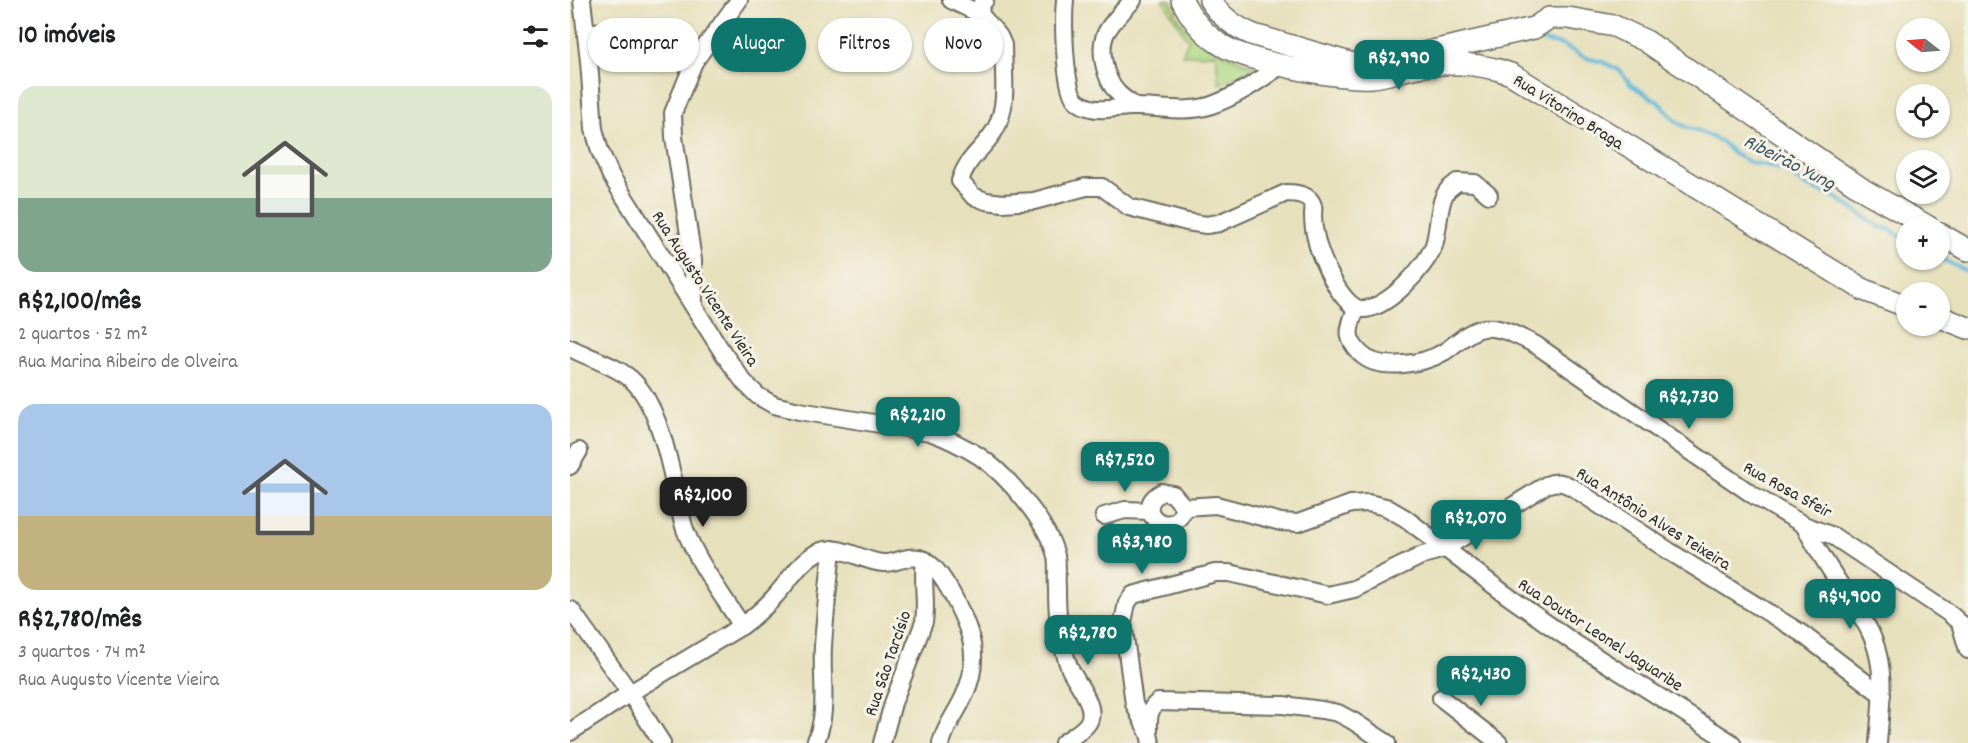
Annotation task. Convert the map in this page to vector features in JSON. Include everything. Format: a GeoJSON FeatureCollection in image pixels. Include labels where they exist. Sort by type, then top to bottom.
{"type":"FeatureCollection","features":[{"type":"Feature","properties":{"kind":"main road","name":"Rua Vitorino Braga"},"geometry":{"type":"LineString","coordinates":[[1182,0],[1193,18],[1217,43],[1280,66],[1345,76],[1373,77],[1415,68],[1465,63],[1498,69],[1511,74],[1864,290],[1896,302]]}},
{"type":"Feature","properties":{"kind":"main road"},"geometry":{"type":"LineString","coordinates":[[1210,0],[1227,20],[1243,31],[1350,63],[1375,64],[1413,56],[1534,28],[1549,18],[1577,19],[1614,26],[1660,49],[1865,191],[1909,216]]}},
{"type":"Feature","properties":{"kind":"main road"},"geometry":{"type":"LineString","coordinates":[[1950,240],[1968,250]]}},
{"type":"Feature","properties":{"kind":"main road"},"geometry":{"type":"LineString","coordinates":[[1950,321],[1968,328]]}},
{"type":"Feature","properties":{"kind":"street"},"geometry":{"type":"LineString","coordinates":[[699,55],[739,0]]}},
{"type":"Feature","properties":{"kind":"street"},"geometry":{"type":"LineString","coordinates":[[951,0],[983,7],[1003,45],[1003,106],[996,128],[965,165],[960,181],[973,196],[986,201],[1034,201],[1086,187],[1102,187],[1129,207],[1206,225],[1219,223],[1286,193],[1298,193],[1308,198],[1313,205],[1318,249],[1343,296],[1356,309],[1366,309],[1377,306],[1395,294],[1424,263],[1433,247],[1438,231],[1446,192],[1457,182],[1475,183],[1489,195]]}},
{"type":"Feature","properties":{"kind":"street"},"geometry":{"type":"LineString","coordinates":[[1065,0],[1069,85],[1076,100],[1089,108],[1103,110],[1136,107],[1182,110],[1209,106],[1255,84],[1280,66]]}},
{"type":"Feature","properties":{"kind":"street"},"geometry":{"type":"LineString","coordinates":[[1133,0],[1113,21],[1104,36],[1103,52],[1104,64],[1116,91],[1136,107]]}},
{"type":"Feature","properties":{"kind":"street","name":"Rua Augusto Vicente Vieira"},"geometry":{"type":"LineString","coordinates":[[580,15],[594,129],[600,151],[611,176],[723,353],[744,382],[774,405],[930,432],[948,439],[980,457],[1003,477],[1031,510],[1050,540],[1056,558],[1057,608],[1062,646],[1070,668],[1089,703],[1091,713],[1090,721],[1085,727],[1063,743]]}},
{"type":"Feature","properties":{"kind":"street"},"geometry":{"type":"LineString","coordinates":[[690,72],[673,113],[674,137],[693,260],[694,307]]}},
{"type":"Feature","properties":{"kind":"street","name":"Rua Rosa Sfeir"},"geometry":{"type":"LineString","coordinates":[[1356,309],[1348,331],[1351,343],[1362,356],[1378,364],[1420,361],[1442,353],[1482,328],[1496,328],[1536,345],[1753,495],[1804,525],[1833,536],[1950,614],[1960,623],[1968,650]]}},
{"type":"Feature","properties":{"kind":"street"},"geometry":{"type":"LineString","coordinates":[[570,348],[618,371],[632,380],[645,396],[660,433],[684,529],[693,549],[742,626]]}},
{"type":"Feature","properties":{"kind":"street"},"geometry":{"type":"LineString","coordinates":[[570,466],[579,451]]}},
{"type":"Feature","properties":{"kind":"street","name":"Rua Antônio Alves Teixeira"},"geometry":{"type":"LineString","coordinates":[[1150,739],[1134,704],[1123,622],[1127,603],[1133,595],[1215,573],[1229,573],[1328,595],[1341,593],[1424,555],[1444,549],[1554,481],[1563,482],[1801,633],[1882,695]]}},
{"type":"Feature","properties":{"kind":"street","name":"Rua Doutor Leonel Jaguaribe"},"geometry":{"type":"LineString","coordinates":[[1104,516],[1125,510],[1150,511],[1153,518],[1167,524],[1176,521],[1184,507],[1216,505],[1281,522],[1298,523],[1351,504],[1368,503],[1386,507],[1405,518],[1575,644],[1732,743]]}},
{"type":"Feature","properties":{"kind":"street"},"geometry":{"type":"LineString","coordinates":[[1804,525],[1817,550],[1869,630],[1879,656],[1882,695],[1878,743]]}},
{"type":"Feature","properties":{"kind":"street"},"geometry":{"type":"LineString","coordinates":[[815,743],[823,713],[823,650],[832,549]]}},
{"type":"Feature","properties":{"kind":"street"},"geometry":{"type":"LineString","coordinates":[[570,732],[742,626],[759,613],[807,560],[820,551],[832,549],[876,563],[917,557],[925,560],[936,570],[949,589],[968,624],[973,643],[971,672],[965,694],[941,743]]}},
{"type":"Feature","properties":{"kind":"street","name":"Rua São Tarcísio"},"geometry":{"type":"LineString","coordinates":[[882,743],[893,703],[924,622],[926,610],[923,574],[925,560]]}},
{"type":"Feature","properties":{"kind":"street"},"geometry":{"type":"LineString","coordinates":[[571,610],[630,693],[662,743]]}},
{"type":"Feature","properties":{"kind":"street"},"geometry":{"type":"LineString","coordinates":[[1441,698],[1499,743]]}},
{"type":"Feature","properties":{"kind":"street"},"geometry":{"type":"LineString","coordinates":[[1150,739],[1149,714],[1152,706],[1158,702],[1283,705],[1338,713],[1387,743]]}},
{"type":"Feature","properties":{"kind":"green space"},"geometry":{"type":"Polygon","coordinates":[[[1163,0],[1170,0],[1183,25],[1196,38],[1256,68],[1219,84],[1216,54],[1182,55],[1189,39],[1163,0]]]}},
{"type":"Feature","properties":{"kind":"waterway","name":"Ribeirão Yung"},"geometry":{"type":"LineString","coordinates":[[1539,40],[1562,45],[1586,58],[1603,62],[1619,70],[1631,85],[1657,101],[1677,122],[1722,142],[1734,154],[1752,163],[1783,170],[1808,187],[1835,197],[1880,227],[1896,233]]}},
{"type":"Feature","properties":{"kind":"waterway","name":"Ribeirão Yung"},"geometry":{"type":"LineString","coordinates":[[1950,263],[1968,272]]}}]}
